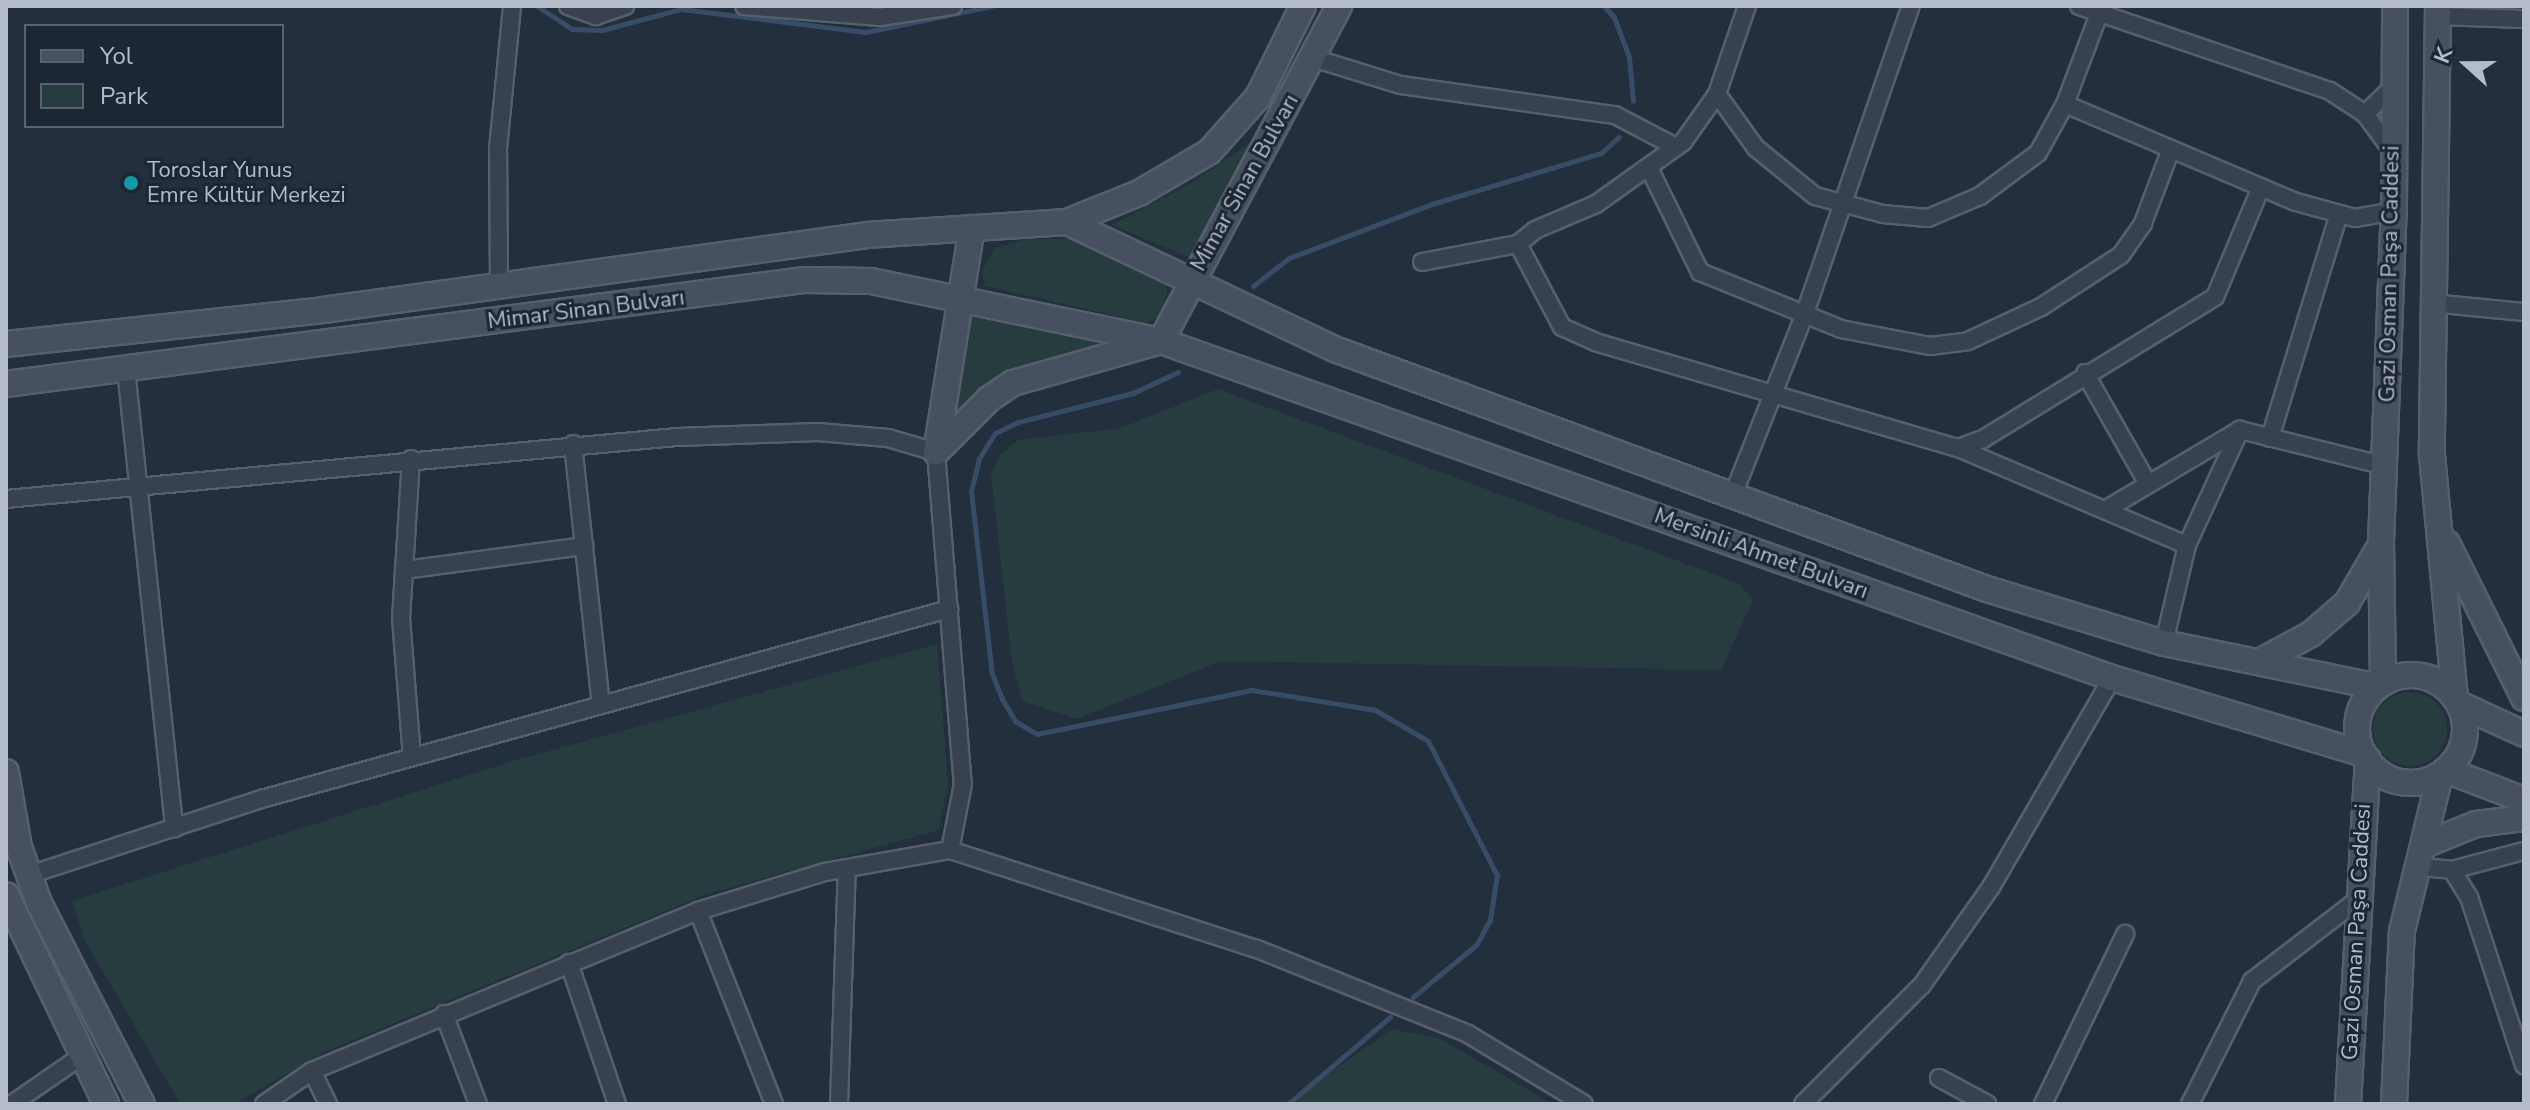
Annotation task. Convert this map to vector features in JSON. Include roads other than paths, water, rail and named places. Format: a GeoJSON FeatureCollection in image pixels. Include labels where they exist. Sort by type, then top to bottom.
{"type":"FeatureCollection","features":[{"type":"Feature","properties":{"kind":"main road","name":"Mimar Sinan Bulvarı"},"geometry":{"type":"LineString","coordinates":[[6,344],[323,310],[851,237],[1067,222],[1139,193],[1209,152],[1258,97],[1303,6]]}},
{"type":"Feature","properties":{"kind":"main road","name":"Mimar Sinan Bulvarı"},"geometry":{"type":"LineString","coordinates":[[1067,222],[1193,279],[1339,6]]}},
{"type":"Feature","properties":{"kind":"main road","name":"Gazi Osman Paşa Caddesi"},"geometry":{"type":"LineString","coordinates":[[2380,685],[2381,542],[2394,211],[2395,6]]}},
{"type":"Feature","properties":{"kind":"main road","name":"Gazi Osman Paşa Caddesi"},"geometry":{"type":"LineString","coordinates":[[2438,11],[2431,303],[2439,525],[2457,701]]}},
{"type":"Feature","properties":{"kind":"main road"},"geometry":{"type":"LineString","coordinates":[[936,452],[972,228]]}},
{"type":"Feature","properties":{"kind":"main road"},"geometry":{"type":"LineString","coordinates":[[936,452],[989,399],[1013,383],[1161,341],[1193,279]]}},
{"type":"Feature","properties":{"kind":"main road","name":"Mersinli Ahmet Bulvarı"},"geometry":{"type":"LineString","coordinates":[[1193,279],[1337,350],[1987,589],[2164,643],[2380,685]]}},
{"type":"Feature","properties":{"kind":"main road","name":"Mimar Sinan Bulvarı"},"geometry":{"type":"LineString","coordinates":[[6,384],[805,280],[871,281],[1161,341]]}},
{"type":"Feature","properties":{"kind":"main road","name":"Mersinli Ahmet Bulvarı"},"geometry":{"type":"LineString","coordinates":[[1161,341],[2112,678],[2366,757]]}},
{"type":"Feature","properties":{"kind":"main road"},"geometry":{"type":"LineString","coordinates":[[2439,525],[2524,698]]}},
{"type":"Feature","properties":{"kind":"main road"},"geometry":{"type":"LineString","coordinates":[[2259,662],[2311,634],[2347,603],[2381,542]]}},
{"type":"Feature","properties":{"kind":"main road"},"geometry":{"type":"LineString","coordinates":[[2457,701],[2465,733],[2462,748],[2443,772],[2411,783],[2393,780],[2366,757],[2359,718],[2380,685],[2417,675],[2434,680],[2457,701],[2524,734]]}},
{"type":"Feature","properties":{"kind":"main road","name":"Gazi Osman Paşa Caddesi"},"geometry":{"type":"LineString","coordinates":[[2348,1104],[2366,757]]}},
{"type":"Feature","properties":{"kind":"main road"},"geometry":{"type":"LineString","coordinates":[[6,772],[29,875],[142,1104]]}},
{"type":"Feature","properties":{"kind":"main road","name":"Gazi Osman Paşa Caddesi"},"geometry":{"type":"LineString","coordinates":[[2394,1104],[2402,931],[2424,856],[2443,772]]}},
{"type":"Feature","properties":{"kind":"main road"},"geometry":{"type":"LineString","coordinates":[[2443,772],[2524,800]]}},
{"type":"Feature","properties":{"kind":"main road"},"geometry":{"type":"LineString","coordinates":[[2424,856],[2476,824],[2524,818]]}},
{"type":"Feature","properties":{"kind":"main road"},"geometry":{"type":"LineString","coordinates":[[6,895],[106,1104]]}},
{"type":"Feature","properties":{"kind":"street"},"geometry":{"type":"LineString","coordinates":[[499,284],[498,149],[512,6]]}},
{"type":"Feature","properties":{"kind":"street"},"geometry":{"type":"LineString","coordinates":[[568,6],[596,16],[625,6]]}},
{"type":"Feature","properties":{"kind":"street"},"geometry":{"type":"LineString","coordinates":[[744,6],[880,17],[953,6]]}},
{"type":"Feature","properties":{"kind":"street"},"geometry":{"type":"LineString","coordinates":[[1422,262],[1518,244],[1535,230],[1596,204],[1676,147],[1717,94],[1747,6]]}},
{"type":"Feature","properties":{"kind":"street"},"geometry":{"type":"LineString","coordinates":[[1733,495],[1804,316],[1911,6]]}},
{"type":"Feature","properties":{"kind":"street"},"geometry":{"type":"LineString","coordinates":[[2079,6],[2101,10],[2330,91],[2365,114],[2393,152]]}},
{"type":"Feature","properties":{"kind":"street"},"geometry":{"type":"LineString","coordinates":[[1717,94],[1756,148],[1815,196],[1843,204],[1928,218],[1980,196],[2038,153],[2065,104],[2101,10]]}},
{"type":"Feature","properties":{"kind":"street"},"geometry":{"type":"LineString","coordinates":[[2438,11],[2524,19]]}},
{"type":"Feature","properties":{"kind":"street"},"geometry":{"type":"LineString","coordinates":[[1313,58],[1401,85],[1615,115],[1676,147]]}},
{"type":"Feature","properties":{"kind":"street"},"geometry":{"type":"LineString","coordinates":[[2365,114],[2394,86]]}},
{"type":"Feature","properties":{"kind":"street"},"geometry":{"type":"LineString","coordinates":[[2065,104],[2261,187],[2339,214],[2355,218],[2394,211]]}},
{"type":"Feature","properties":{"kind":"street"},"geometry":{"type":"LineString","coordinates":[[1649,168],[1700,272],[1841,329],[1930,346],[1968,341],[2041,307],[2121,255],[2143,223],[2171,149]]}},
{"type":"Feature","properties":{"kind":"street"},"geometry":{"type":"LineString","coordinates":[[1958,448],[1983,439],[2085,373],[2215,297],[2261,187]]}},
{"type":"Feature","properties":{"kind":"street"},"geometry":{"type":"LineString","coordinates":[[2270,438],[2339,214]]}},
{"type":"Feature","properties":{"kind":"street"},"geometry":{"type":"LineString","coordinates":[[1518,244],[1562,327],[1595,342],[1958,448],[2187,545]]}},
{"type":"Feature","properties":{"kind":"street"},"geometry":{"type":"LineString","coordinates":[[2431,303],[2524,312]]}},
{"type":"Feature","properties":{"kind":"street"},"geometry":{"type":"LineString","coordinates":[[126,369],[174,828]]}},
{"type":"Feature","properties":{"kind":"street"},"geometry":{"type":"LineString","coordinates":[[2085,373],[2147,482]]}},
{"type":"Feature","properties":{"kind":"street"},"geometry":{"type":"LineString","coordinates":[[2105,510],[2147,482],[2240,430],[2385,466]]}},
{"type":"Feature","properties":{"kind":"street"},"geometry":{"type":"LineString","coordinates":[[2164,643],[2187,545],[2240,430]]}},
{"type":"Feature","properties":{"kind":"street"},"geometry":{"type":"LineString","coordinates":[[6,499],[573,444],[818,432],[888,438],[936,452],[963,784],[950,850]]}},
{"type":"Feature","properties":{"kind":"street"},"geometry":{"type":"LineString","coordinates":[[573,444],[601,705]]}},
{"type":"Feature","properties":{"kind":"street"},"geometry":{"type":"LineString","coordinates":[[411,459],[401,618],[412,757]]}},
{"type":"Feature","properties":{"kind":"street"},"geometry":{"type":"LineString","coordinates":[[404,570],[584,546]]}},
{"type":"Feature","properties":{"kind":"street"},"geometry":{"type":"LineString","coordinates":[[29,875],[412,757],[949,609]]}},
{"type":"Feature","properties":{"kind":"street"},"geometry":{"type":"LineString","coordinates":[[1803,1104],[1922,985],[1991,887],[2112,678]]}},
{"type":"Feature","properties":{"kind":"street"},"geometry":{"type":"LineString","coordinates":[[264,1104],[312,1071],[698,911],[847,868],[950,850],[1029,871],[1271,954],[1468,1034],[1584,1104]]}},
{"type":"Feature","properties":{"kind":"street"},"geometry":{"type":"LineString","coordinates":[[2452,870],[2524,851]]}},
{"type":"Feature","properties":{"kind":"street"},"geometry":{"type":"LineString","coordinates":[[2424,856],[2452,870],[2469,897],[2524,1065]]}},
{"type":"Feature","properties":{"kind":"street"},"geometry":{"type":"LineString","coordinates":[[839,1104],[847,868]]}},
{"type":"Feature","properties":{"kind":"street"},"geometry":{"type":"LineString","coordinates":[[2190,1104],[2252,981],[2359,899]]}},
{"type":"Feature","properties":{"kind":"street"},"geometry":{"type":"LineString","coordinates":[[698,911],[774,1104]]}},
{"type":"Feature","properties":{"kind":"street"},"geometry":{"type":"LineString","coordinates":[[2043,1104],[2125,934]]}},
{"type":"Feature","properties":{"kind":"street"},"geometry":{"type":"LineString","coordinates":[[569,963],[617,1104]]}},
{"type":"Feature","properties":{"kind":"street"},"geometry":{"type":"LineString","coordinates":[[444,1014],[478,1104]]}},
{"type":"Feature","properties":{"kind":"street"},"geometry":{"type":"LineString","coordinates":[[12,1104],[83,1055]]}},
{"type":"Feature","properties":{"kind":"street"},"geometry":{"type":"LineString","coordinates":[[312,1071],[328,1104]]}},
{"type":"Feature","properties":{"kind":"street"},"geometry":{"type":"LineString","coordinates":[[1939,1078],[1987,1104]]}},
{"type":"Feature","properties":{"kind":"waterway"},"geometry":{"type":"LineString","coordinates":[[537,6],[572,29],[602,30],[681,9],[866,32],[992,6]]}},
{"type":"Feature","properties":{"kind":"waterway"},"geometry":{"type":"LineString","coordinates":[[1604,6],[1614,17],[1629,57],[1633,101]]}},
{"type":"Feature","properties":{"kind":"waterway"},"geometry":{"type":"LineString","coordinates":[[1253,286],[1289,258],[1432,204],[1601,153],[1619,137]]}},
{"type":"Feature","properties":{"kind":"waterway"},"geometry":{"type":"LineString","coordinates":[[1178,372],[1133,393],[1018,422],[995,433],[979,459],[971,491],[992,674],[1015,721],[1037,734],[1252,690],[1375,710],[1428,741],[1497,875],[1490,920],[1476,945],[1413,997]]}},
{"type":"Feature","properties":{"kind":"waterway"},"geometry":{"type":"LineString","coordinates":[[1288,1104],[1390,1017]]}},
{"type":"Feature","properties":{"kind":"place","name":"Toroslar Yunus Emre Kültür Merkezi"},"geometry":{"type":"Point","coordinates":[131,183]}}]}
